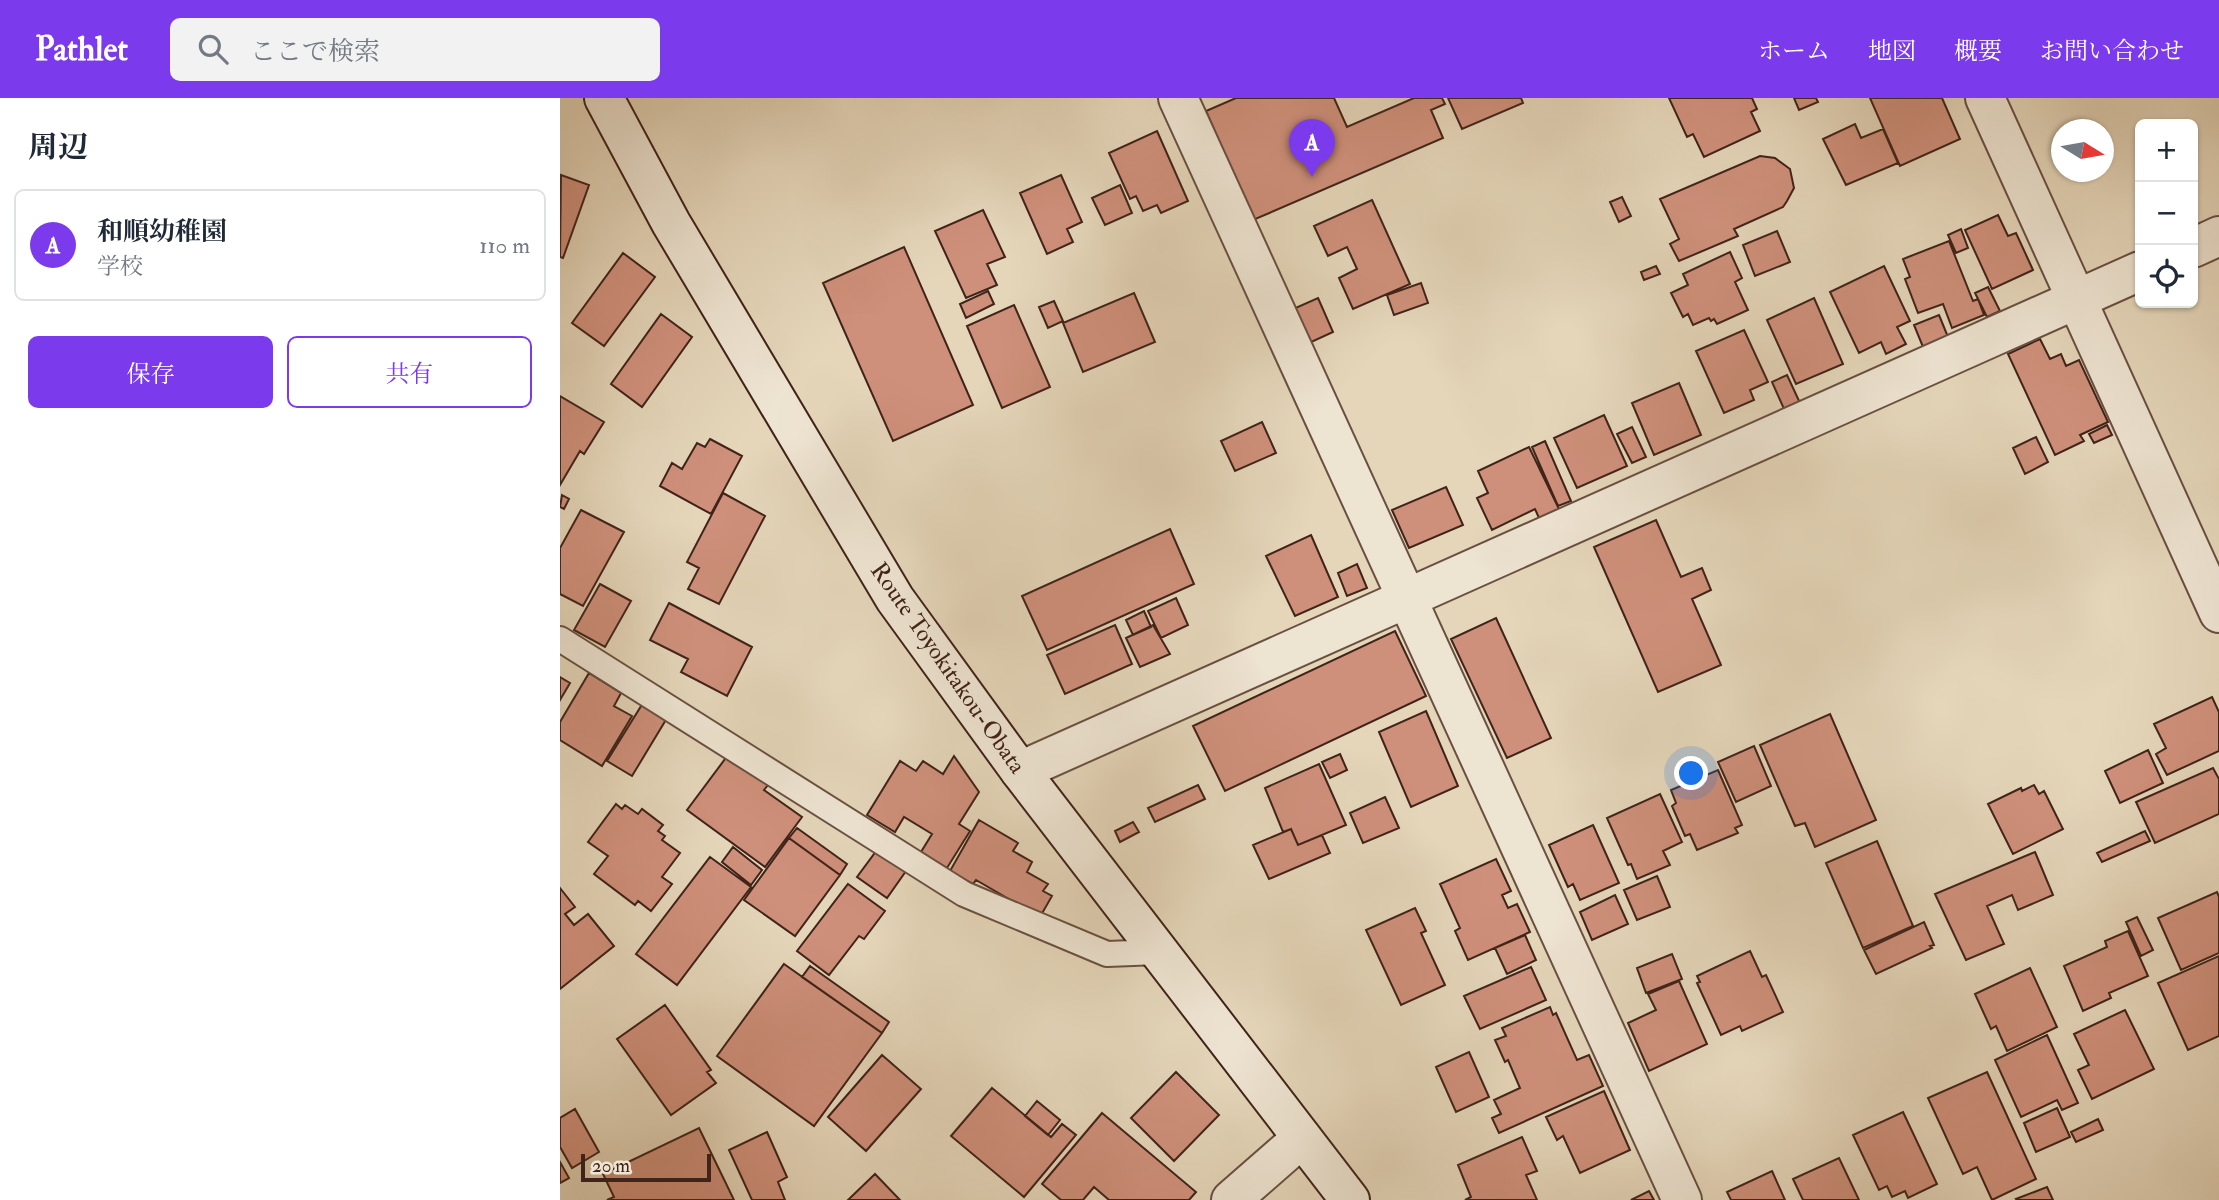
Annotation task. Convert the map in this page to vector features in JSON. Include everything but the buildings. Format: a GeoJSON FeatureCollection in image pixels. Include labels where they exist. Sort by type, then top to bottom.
{"type":"FeatureCollection","features":[{"type":"Feature","properties":{"kind":"street","name":"Route Toyokitakou-Obata"},"geometry":{"type":"LineString","coordinates":[[604,98],[671,223],[895,599],[1020,771],[1350,1200]]}},
{"type":"Feature","properties":{"kind":"street"},"geometry":{"type":"LineString","coordinates":[[1178,98],[1682,1200]]}},
{"type":"Feature","properties":{"kind":"street"},"geometry":{"type":"LineString","coordinates":[[1985,98],[2219,613]]}},
{"type":"Feature","properties":{"kind":"street"},"geometry":{"type":"LineString","coordinates":[[2198,246],[2219,236]]}},
{"type":"Feature","properties":{"kind":"street"},"geometry":{"type":"LineString","coordinates":[[1020,771],[2135,273]]}},
{"type":"Feature","properties":{"kind":"street"},"geometry":{"type":"LineString","coordinates":[[1231,1200],[1302,1138]]}},
{"type":"Feature","properties":{"kind":"lane"},"geometry":{"type":"LineString","coordinates":[[560,639],[964,894],[1107,954],[1159,952]]}},
{"type":"Feature","properties":{"kind":"place","name":"和順幼稚園"},"geometry":{"type":"Point","coordinates":[1312,177]}}]}
